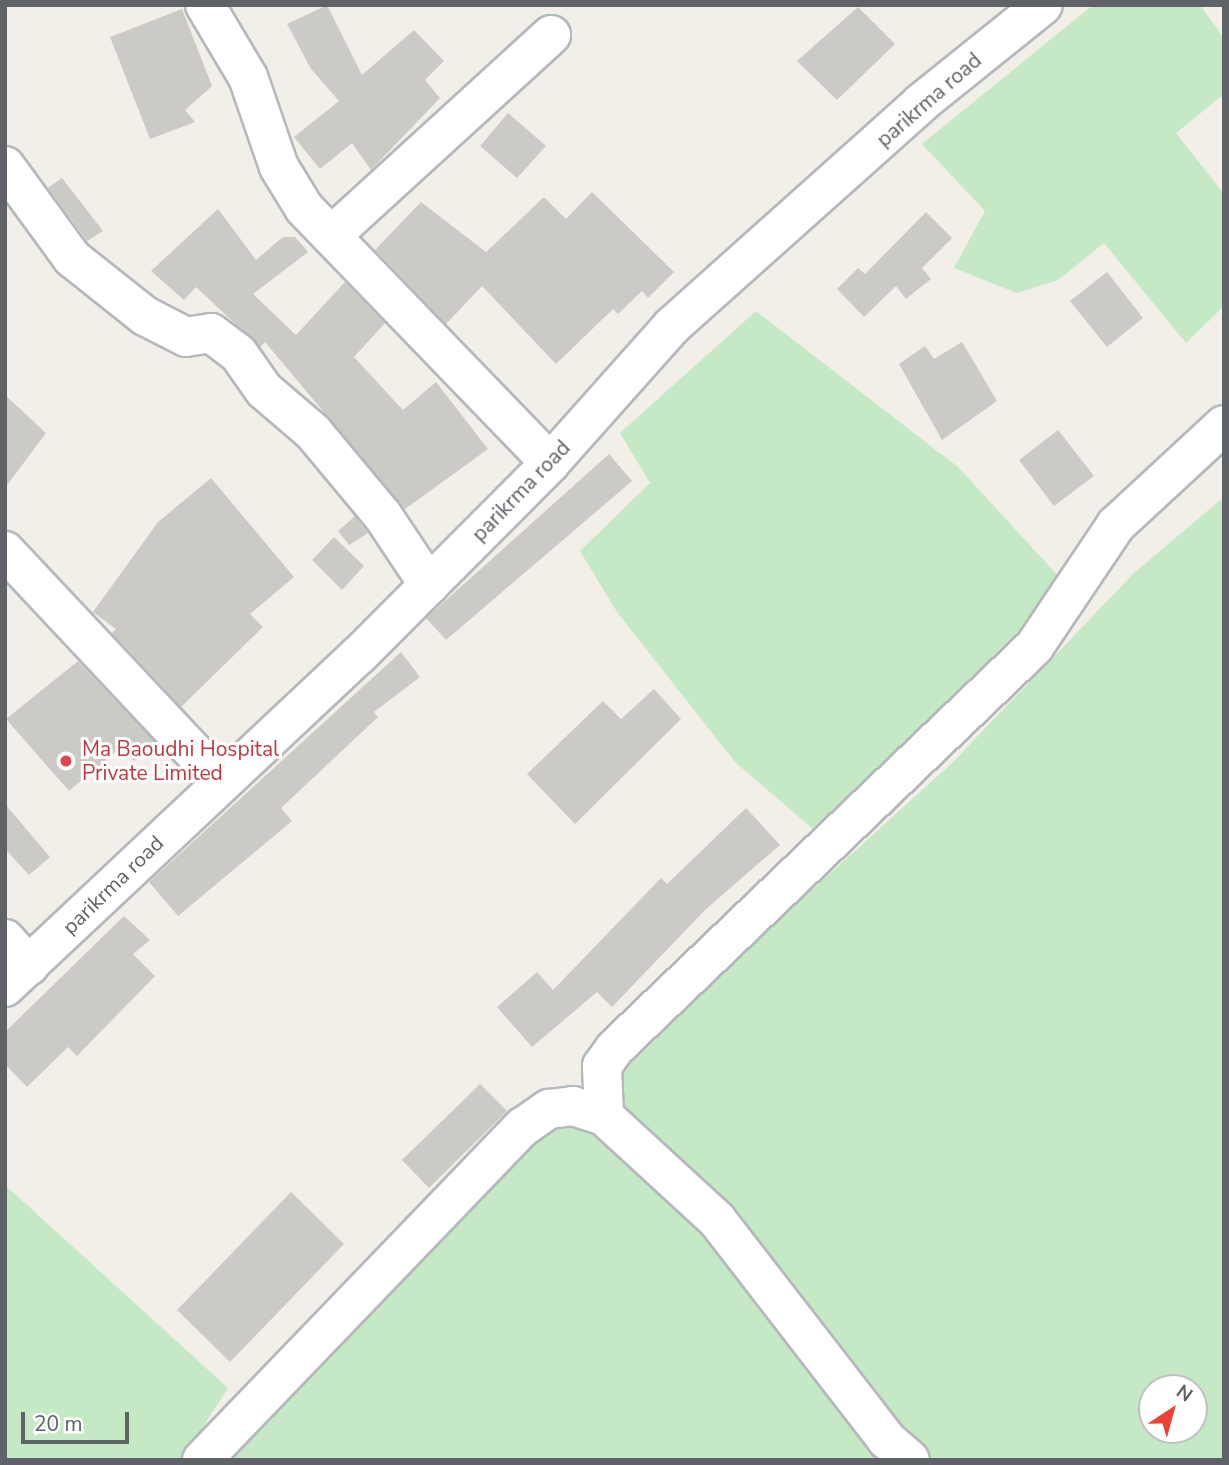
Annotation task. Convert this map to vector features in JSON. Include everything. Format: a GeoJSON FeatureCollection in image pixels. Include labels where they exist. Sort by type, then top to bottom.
{"type":"FeatureCollection","features":[{"type":"Feature","properties":{"kind":"street"},"geometry":{"type":"LineString","coordinates":[[205,5],[248,77],[279,167],[331,236],[550,463]]}},
{"type":"Feature","properties":{"kind":"street","name":"parikrma road"},"geometry":{"type":"LineString","coordinates":[[13,964],[221,781],[429,585],[550,463],[672,326],[921,103],[1043,5]]}},
{"type":"Feature","properties":{"kind":"street"},"geometry":{"type":"LineString","coordinates":[[331,236],[551,35]]}},
{"type":"Feature","properties":{"kind":"street"},"geometry":{"type":"LineString","coordinates":[[5,166],[72,258],[145,316],[186,337],[211,333],[238,353],[264,390],[313,432],[383,516],[429,585]]}},
{"type":"Feature","properties":{"kind":"street"},"geometry":{"type":"LineString","coordinates":[[604,1116],[601,1066],[615,1048],[1034,647],[1116,525],[1224,425]]}},
{"type":"Feature","properties":{"kind":"street"},"geometry":{"type":"LineString","coordinates":[[5,551],[221,781]]}},
{"type":"Feature","properties":{"kind":"street"},"geometry":{"type":"LineString","coordinates":[[202,1460],[523,1127],[549,1109],[573,1105],[604,1116],[718,1220],[887,1440],[910,1460]]}},
{"type":"Feature","properties":{"kind":"green space"},"geometry":{"type":"Polygon","coordinates":[[[1093,5],[1200,5],[1224,38],[1224,94],[1176,133],[1224,194],[1224,306],[1186,343],[1104,243],[1058,280],[1017,293],[954,268],[985,211],[922,144],[1093,5]]]}},
{"type":"Feature","properties":{"kind":"green space"},"geometry":{"type":"Polygon","coordinates":[[[756,311],[958,467],[1061,579],[978,702],[907,771],[814,830],[735,762],[617,612],[580,551],[650,483],[620,433],[756,311]]]}},
{"type":"Feature","properties":{"kind":"green space"},"geometry":{"type":"Polygon","coordinates":[[[1224,497],[1224,1460],[227,1460],[518,1156],[951,764],[1134,573],[1224,497]]]}},
{"type":"Feature","properties":{"kind":"green space"},"geometry":{"type":"Polygon","coordinates":[[[5,1185],[228,1388],[182,1460],[5,1460],[5,1185]]]}},
{"type":"Feature","properties":{"kind":"building"},"geometry":{"type":"Polygon","coordinates":[[[327,5],[362,75],[414,30],[444,61],[425,80],[440,98],[371,170],[352,143],[320,169],[294,137],[339,101],[311,69],[287,24],[327,5]]]}},
{"type":"Feature","properties":{"kind":"building"},"geometry":{"type":"Polygon","coordinates":[[[858,7],[895,44],[837,100],[797,61],[858,7]]]}},
{"type":"Feature","properties":{"kind":"building"},"geometry":{"type":"Polygon","coordinates":[[[182,9],[212,86],[185,110],[195,122],[150,139],[110,37],[182,9]]]}},
{"type":"Feature","properties":{"kind":"building"},"geometry":{"type":"Polygon","coordinates":[[[508,113],[546,146],[517,178],[480,146],[508,113]]]}},
{"type":"Feature","properties":{"kind":"building"},"geometry":{"type":"Polygon","coordinates":[[[62,178],[103,231],[87,241],[48,188],[62,178]]]}},
{"type":"Feature","properties":{"kind":"building"},"geometry":{"type":"Polygon","coordinates":[[[592,192],[674,272],[648,298],[642,291],[618,314],[613,309],[556,364],[482,286],[446,324],[375,250],[421,202],[486,252],[544,197],[566,219],[592,192]]]}},
{"type":"Feature","properties":{"kind":"building"},"geometry":{"type":"Polygon","coordinates":[[[218,209],[256,260],[283,237],[295,237],[308,252],[253,294],[296,335],[345,282],[385,323],[354,357],[403,410],[436,382],[488,449],[405,509],[265,342],[260,347],[196,287],[184,300],[151,271],[218,209]]]}},
{"type":"Feature","properties":{"kind":"building"},"geometry":{"type":"Polygon","coordinates":[[[926,212],[952,238],[922,268],[931,279],[906,299],[896,286],[864,317],[837,289],[858,268],[865,274],[926,212]]]}},
{"type":"Feature","properties":{"kind":"building"},"geometry":{"type":"Polygon","coordinates":[[[1107,272],[1143,318],[1107,347],[1070,301],[1107,272]]]}},
{"type":"Feature","properties":{"kind":"building"},"geometry":{"type":"Polygon","coordinates":[[[962,342],[997,401],[942,440],[899,364],[925,346],[934,359],[962,342]]]}},
{"type":"Feature","properties":{"kind":"building"},"geometry":{"type":"Polygon","coordinates":[[[5,395],[46,433],[5,488],[5,395]]]}},
{"type":"Feature","properties":{"kind":"building"},"geometry":{"type":"Polygon","coordinates":[[[1058,430],[1094,476],[1054,506],[1019,460],[1058,430]]]}},
{"type":"Feature","properties":{"kind":"building"},"geometry":{"type":"Polygon","coordinates":[[[609,454],[632,481],[446,640],[426,618],[609,454]]]}},
{"type":"Feature","properties":{"kind":"building"},"geometry":{"type":"Polygon","coordinates":[[[211,478],[294,577],[250,614],[263,627],[181,707],[112,633],[116,629],[93,612],[158,522],[211,478]]]}},
{"type":"Feature","properties":{"kind":"building"},"geometry":{"type":"Polygon","coordinates":[[[355,516],[368,533],[349,545],[338,531],[355,516]]]}},
{"type":"Feature","properties":{"kind":"building"},"geometry":{"type":"Polygon","coordinates":[[[334,537],[364,566],[342,590],[312,560],[334,537]]]}},
{"type":"Feature","properties":{"kind":"building"},"geometry":{"type":"Polygon","coordinates":[[[401,652],[420,677],[374,712],[378,717],[281,808],[292,821],[178,916],[149,882],[401,652]]]}},
{"type":"Feature","properties":{"kind":"building"},"geometry":{"type":"Polygon","coordinates":[[[78,661],[155,742],[134,761],[121,747],[69,791],[6,719],[78,661]]]}},
{"type":"Feature","properties":{"kind":"building"},"geometry":{"type":"Polygon","coordinates":[[[654,689],[681,719],[575,824],[527,774],[603,701],[621,719],[654,689]]]}},
{"type":"Feature","properties":{"kind":"building"},"geometry":{"type":"Polygon","coordinates":[[[5,804],[50,857],[29,875],[5,849],[5,804]]]}},
{"type":"Feature","properties":{"kind":"building"},"geometry":{"type":"Polygon","coordinates":[[[746,808],[780,845],[705,910],[612,1007],[597,992],[532,1047],[497,1007],[537,972],[553,990],[661,878],[667,884],[746,808]]]}},
{"type":"Feature","properties":{"kind":"building"},"geometry":{"type":"Polygon","coordinates":[[[124,916],[150,940],[133,954],[155,976],[77,1056],[68,1047],[27,1087],[5,1064],[5,1032],[124,916]]]}},
{"type":"Feature","properties":{"kind":"building"},"geometry":{"type":"Polygon","coordinates":[[[480,1084],[507,1111],[429,1188],[402,1160],[480,1084]]]}},
{"type":"Feature","properties":{"kind":"building"},"geometry":{"type":"Polygon","coordinates":[[[291,1192],[344,1244],[230,1362],[177,1310],[291,1192]]]}},
{"type":"Feature","properties":{"kind":"place","name":"Ma Baoudhi Hospital Private Limited"},"geometry":{"type":"Point","coordinates":[66,761]}}]}
